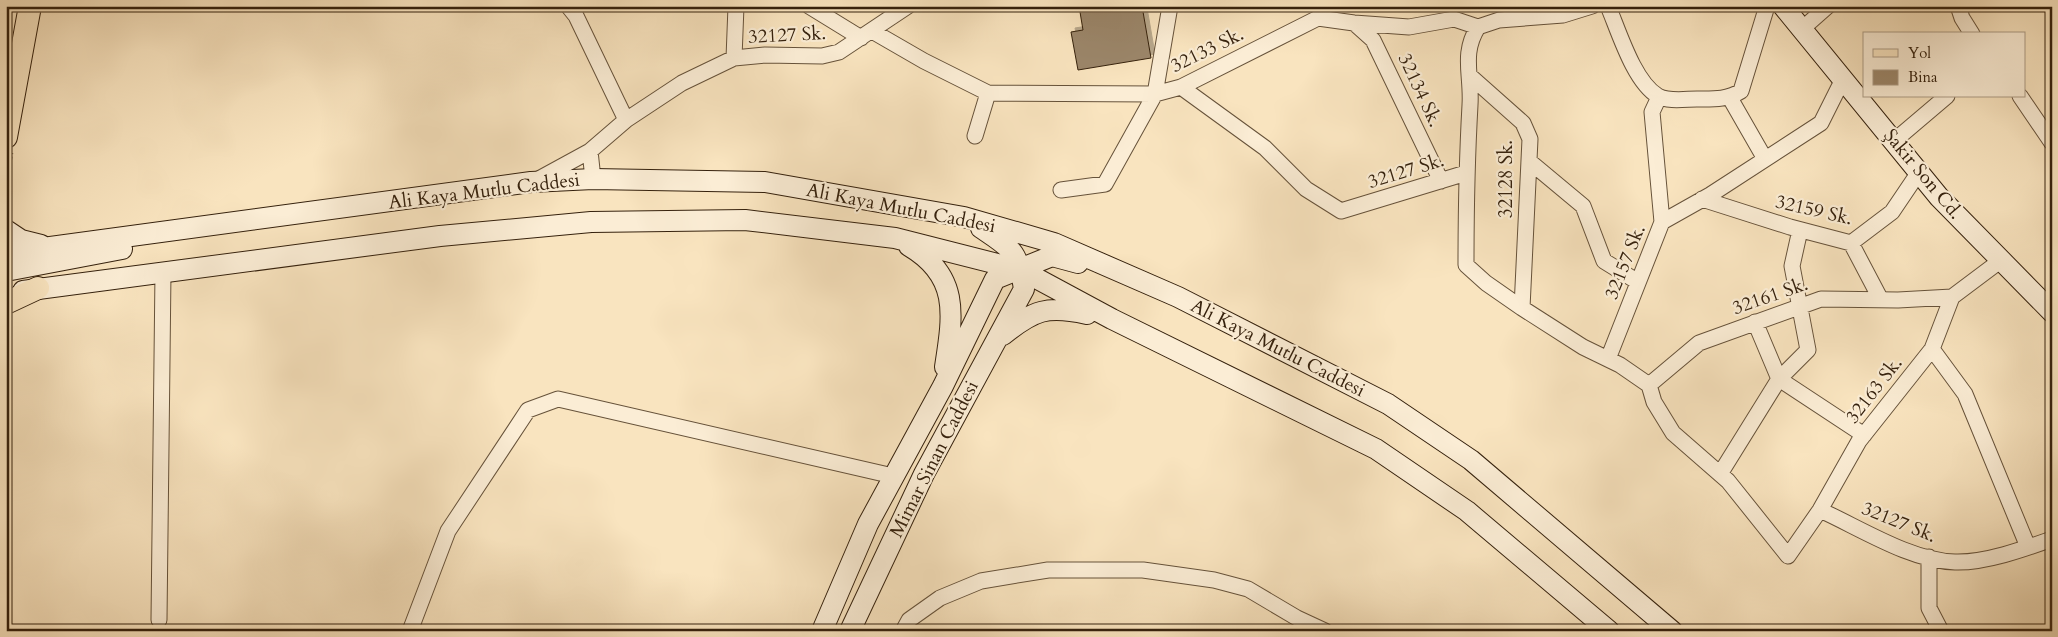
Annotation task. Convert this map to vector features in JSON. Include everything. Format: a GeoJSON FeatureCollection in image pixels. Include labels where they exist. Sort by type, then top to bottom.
{"type":"FeatureCollection","features":[{"type":"Feature","properties":{"kind":"main road"},"geometry":{"type":"LineString","coordinates":[[6,137],[30,6]]}},
{"type":"Feature","properties":{"kind":"main road","name":"Şakir Son Cd."},"geometry":{"type":"LineString","coordinates":[[1783,6],[1939,197],[2052,312]]}},
{"type":"Feature","properties":{"kind":"main road","name":"Ali Kaya Mutlu Caddesi"},"geometry":{"type":"LineString","coordinates":[[6,252],[145,236],[532,182],[593,179],[765,182],[964,217],[1054,243],[1131,276],[1178,297],[1388,404],[1471,460],[1672,631]]}},
{"type":"Feature","properties":{"kind":"main road"},"geometry":{"type":"LineString","coordinates":[[964,217],[1013,250],[1022,280]]}},
{"type":"Feature","properties":{"kind":"main road","name":"Ali Kaya Mutlu Caddesi"},"geometry":{"type":"LineString","coordinates":[[6,294],[38,288],[440,236],[592,222],[745,220],[895,238],[1022,280],[1112,319],[1376,449],[1466,511],[1609,631]]}},
{"type":"Feature","properties":{"kind":"main road"},"geometry":{"type":"LineString","coordinates":[[6,230],[21,240],[46,246]]}},
{"type":"Feature","properties":{"kind":"main road"},"geometry":{"type":"LineString","coordinates":[[6,271],[120,250],[145,236]]}},
{"type":"Feature","properties":{"kind":"main road"},"geometry":{"type":"LineString","coordinates":[[895,238],[928,257],[940,272],[949,291],[950,335],[943,386]]}},
{"type":"Feature","properties":{"kind":"main road","name":"Mimar Sinan Caddesi"},"geometry":{"type":"LineString","coordinates":[[850,631],[924,474],[995,341],[1022,280],[1052,256],[1131,276]]}},
{"type":"Feature","properties":{"kind":"main road","name":"Mimar Sinan Caddesi"},"geometry":{"type":"LineString","coordinates":[[822,631],[868,524],[943,386],[995,279],[1022,280]]}},
{"type":"Feature","properties":{"kind":"main road"},"geometry":{"type":"LineString","coordinates":[[6,303],[38,288]]}},
{"type":"Feature","properties":{"kind":"main road"},"geometry":{"type":"LineString","coordinates":[[995,341],[1026,316],[1061,308],[1112,319]]}},
{"type":"Feature","properties":{"kind":"street"},"geometry":{"type":"LineString","coordinates":[[568,6],[576,16],[626,120]]}},
{"type":"Feature","properties":{"kind":"street"},"geometry":{"type":"LineString","coordinates":[[734,58],[736,6]]}},
{"type":"Feature","properties":{"kind":"street","name":"32127 Sk."},"geometry":{"type":"LineString","coordinates":[[809,6],[988,93],[1155,94]]}},
{"type":"Feature","properties":{"kind":"street"},"geometry":{"type":"LineString","coordinates":[[866,34],[908,6]]}},
{"type":"Feature","properties":{"kind":"street"},"geometry":{"type":"LineString","coordinates":[[1061,190],[1105,184],[1155,94],[1170,6]]}},
{"type":"Feature","properties":{"kind":"street"},"geometry":{"type":"LineString","coordinates":[[1466,174],[1470,102],[1468,55],[1470,39],[1478,27],[1499,20],[1563,15],[1592,6]]}},
{"type":"Feature","properties":{"kind":"street"},"geometry":{"type":"LineString","coordinates":[[1608,6],[1629,57],[1646,85],[1660,97],[1680,100],[1730,98],[1741,91],[1766,6]]}},
{"type":"Feature","properties":{"kind":"street"},"geometry":{"type":"LineString","coordinates":[[1802,29],[1828,6]]}},
{"type":"Feature","properties":{"kind":"street"},"geometry":{"type":"LineString","coordinates":[[1958,6],[1962,18],[1971,32]]}},
{"type":"Feature","properties":{"kind":"street","name":"32133 Sk."},"geometry":{"type":"LineString","coordinates":[[1155,94],[1181,88],[1317,12],[1354,23],[1409,27],[1454,13],[1478,27]]}},
{"type":"Feature","properties":{"kind":"street","name":"32134 Sk."},"geometry":{"type":"LineString","coordinates":[[1354,23],[1373,40],[1441,181]]}},
{"type":"Feature","properties":{"kind":"street","name":"32127 Sk."},"geometry":{"type":"LineString","coordinates":[[532,182],[590,151],[626,120],[682,83],[734,58],[765,55],[822,56],[839,52],[866,34]]}},
{"type":"Feature","properties":{"kind":"street","name":"32128 Sk."},"geometry":{"type":"LineString","coordinates":[[1469,75],[1523,123],[1530,139],[1522,308]]}},
{"type":"Feature","properties":{"kind":"street","name":"32157 Sk."},"geometry":{"type":"LineString","coordinates":[[1608,359],[1662,222],[1702,199],[1821,123],[1843,79]]}},
{"type":"Feature","properties":{"kind":"street","name":"32127 Sk."},"geometry":{"type":"LineString","coordinates":[[1181,88],[1265,148],[1306,189],[1342,211],[1466,174],[1466,265],[1486,283],[1522,308],[1583,347],[1608,359],[1649,385]]}},
{"type":"Feature","properties":{"kind":"street"},"geometry":{"type":"LineString","coordinates":[[975,136],[988,93]]}},
{"type":"Feature","properties":{"kind":"street"},"geometry":{"type":"LineString","coordinates":[[1660,97],[1652,112],[1662,222]]}},
{"type":"Feature","properties":{"kind":"street"},"geometry":{"type":"LineString","coordinates":[[1730,98],[1765,159]]}},
{"type":"Feature","properties":{"kind":"street"},"geometry":{"type":"LineString","coordinates":[[1894,141],[1945,98]]}},
{"type":"Feature","properties":{"kind":"street"},"geometry":{"type":"LineString","coordinates":[[2021,98],[2052,143]]}},
{"type":"Feature","properties":{"kind":"street"},"geometry":{"type":"LineString","coordinates":[[590,151],[593,179]]}},
{"type":"Feature","properties":{"kind":"street"},"geometry":{"type":"LineString","coordinates":[[1529,161],[1582,206],[1604,261],[1638,282]]}},
{"type":"Feature","properties":{"kind":"street","name":"32159 Sk."},"geometry":{"type":"LineString","coordinates":[[1702,199],[1800,230],[1852,244],[1892,212],[1919,172]]}},
{"type":"Feature","properties":{"kind":"street"},"geometry":{"type":"LineString","coordinates":[[1649,385],[1654,402],[1673,433],[1720,474],[1779,380],[1808,350],[1792,266],[1800,230]]}},
{"type":"Feature","properties":{"kind":"street"},"geometry":{"type":"LineString","coordinates":[[1852,244],[1881,300]]}},
{"type":"Feature","properties":{"kind":"street"},"geometry":{"type":"LineString","coordinates":[[1952,297],[2000,261]]}},
{"type":"Feature","properties":{"kind":"street"},"geometry":{"type":"LineString","coordinates":[[159,620],[163,272]]}},
{"type":"Feature","properties":{"kind":"street","name":"32161 Sk."},"geometry":{"type":"LineString","coordinates":[[1649,385],[1699,343],[1821,299],[1881,300],[1952,297]]}},
{"type":"Feature","properties":{"kind":"street","name":"32163 Sk."},"geometry":{"type":"LineString","coordinates":[[1720,474],[1788,556],[1820,510],[1864,435],[1932,349],[1952,297]]}},
{"type":"Feature","properties":{"kind":"street"},"geometry":{"type":"LineString","coordinates":[[1755,322],[1779,380],[1864,435]]}},
{"type":"Feature","properties":{"kind":"street"},"geometry":{"type":"LineString","coordinates":[[1932,349],[1965,394],[2028,547]]}},
{"type":"Feature","properties":{"kind":"street"},"geometry":{"type":"LineString","coordinates":[[410,631],[448,531],[528,410],[558,399],[893,476]]}},
{"type":"Feature","properties":{"kind":"street","name":"32127 Sk."},"geometry":{"type":"LineString","coordinates":[[1820,510],[1916,554],[1956,562],[2010,554],[2052,538]]}},
{"type":"Feature","properties":{"kind":"street"},"geometry":{"type":"LineString","coordinates":[[1929,557],[1929,608],[1941,631]]}},
{"type":"Feature","properties":{"kind":"street"},"geometry":{"type":"LineString","coordinates":[[903,631],[909,620],[940,598],[981,581],[1048,570],[1143,570],[1214,580],[1248,589],[1297,618],[1325,631]]}},
{"type":"Feature","properties":{"kind":"building"},"geometry":{"type":"Polygon","coordinates":[[[1079,6],[1142,6],[1151,58],[1078,70],[1071,32],[1083,30],[1079,6]]]}}]}
